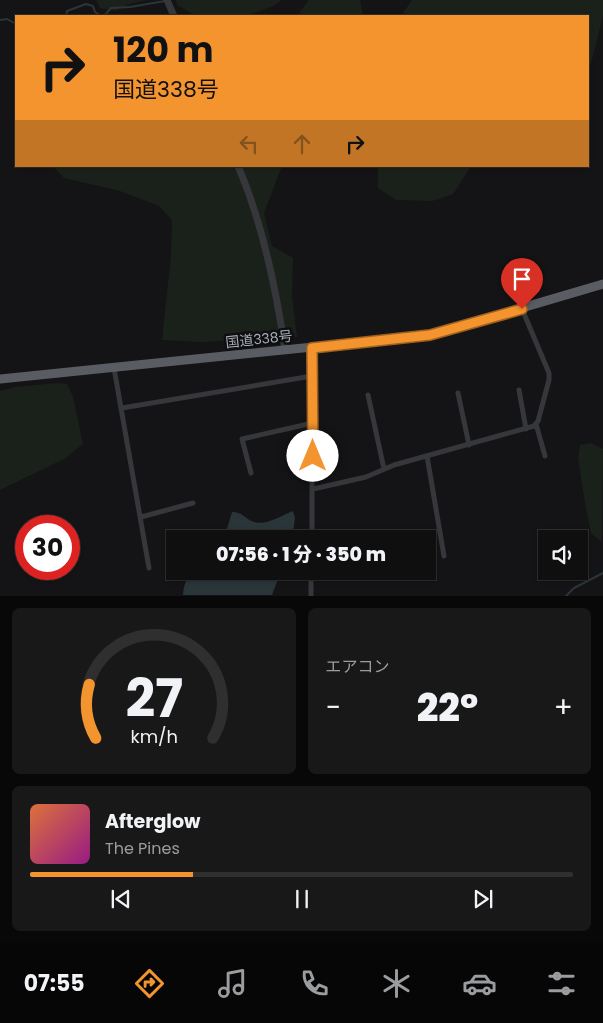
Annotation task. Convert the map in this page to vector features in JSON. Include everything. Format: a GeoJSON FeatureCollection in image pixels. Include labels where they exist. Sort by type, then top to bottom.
{"type":"FeatureCollection","features":[{"type":"Feature","properties":{"kind":"highway","name":"国道338号"},"geometry":{"type":"LineString","coordinates":[[0,379],[430,335],[603,284]]}},
{"type":"Feature","properties":{"kind":"street"},"geometry":{"type":"LineString","coordinates":[[167,0],[174,15]]}},
{"type":"Feature","properties":{"kind":"street"},"geometry":{"type":"LineString","coordinates":[[238,167],[254,208],[265,247],[285,350]]}},
{"type":"Feature","properties":{"kind":"street"},"geometry":{"type":"LineString","coordinates":[[522,309],[549,373],[549,380],[536,424],[545,456]]}},
{"type":"Feature","properties":{"kind":"street"},"geometry":{"type":"LineString","coordinates":[[312,348],[312,530]]}},
{"type":"Feature","properties":{"kind":"street"},"geometry":{"type":"LineString","coordinates":[[114,368],[149,568]]}},
{"type":"Feature","properties":{"kind":"street"},"geometry":{"type":"LineString","coordinates":[[122,408],[312,376]]}},
{"type":"Feature","properties":{"kind":"street"},"geometry":{"type":"LineString","coordinates":[[519,390],[526,429]]}},
{"type":"Feature","properties":{"kind":"street"},"geometry":{"type":"LineString","coordinates":[[458,393],[469,445]]}},
{"type":"Feature","properties":{"kind":"street"},"geometry":{"type":"LineString","coordinates":[[368,395],[384,469]]}},
{"type":"Feature","properties":{"kind":"street"},"geometry":{"type":"LineString","coordinates":[[251,473],[242,439],[313,424]]}},
{"type":"Feature","properties":{"kind":"street"},"geometry":{"type":"LineString","coordinates":[[313,489],[366,477],[384,469],[526,429],[536,424]]}},
{"type":"Feature","properties":{"kind":"street"},"geometry":{"type":"LineString","coordinates":[[427,456],[444,556]]}},
{"type":"Feature","properties":{"kind":"street"},"geometry":{"type":"LineString","coordinates":[[141,517],[193,503]]}},
{"type":"Feature","properties":{"kind":"street"},"geometry":{"type":"LineString","coordinates":[[311,580],[311,596]]}},
{"type":"Feature","properties":{"kind":"shaded area"},"geometry":{"type":"Polygon","coordinates":[[[96,0],[148,0],[129,4],[116,11],[100,8],[96,0]]]}},
{"type":"Feature","properties":{"kind":"shaded area"},"geometry":{"type":"Polygon","coordinates":[[[176,0],[282,0],[271,7],[248,15],[195,15],[177,5],[176,0]]]}},
{"type":"Feature","properties":{"kind":"shaded area"},"geometry":{"type":"Polygon","coordinates":[[[309,0],[360,0],[363,15],[298,15],[309,0]]]}},
{"type":"Feature","properties":{"kind":"shaded area"},"geometry":{"type":"Polygon","coordinates":[[[412,0],[603,0],[603,16],[589,71],[589,15],[402,15],[412,0]]]}},
{"type":"Feature","properties":{"kind":"shaded area"},"geometry":{"type":"Polygon","coordinates":[[[54,167],[282,167],[264,213],[272,246],[293,258],[292,296],[297,337],[202,342],[162,340],[171,256],[172,220],[159,206],[120,191],[64,178],[54,167]]]}},
{"type":"Feature","properties":{"kind":"shaded area"},"geometry":{"type":"Polygon","coordinates":[[[378,167],[470,167],[453,194],[432,201],[396,200],[378,188],[378,167]]]}},
{"type":"Feature","properties":{"kind":"shaded area"},"geometry":{"type":"Polygon","coordinates":[[[58,383],[67,384],[73,397],[83,444],[64,459],[0,490],[0,391],[15,387],[58,383]]]}},
{"type":"Feature","properties":{"kind":"shaded area"},"geometry":{"type":"Polygon","coordinates":[[[591,443],[603,449],[602,542],[591,533],[578,458],[580,445],[591,443]]]}},
{"type":"Feature","properties":{"kind":"shaded area"},"geometry":{"type":"Polygon","coordinates":[[[293,511],[295,518],[293,530],[227,530],[232,512],[239,513],[254,522],[264,523],[293,511]]]}},
{"type":"Feature","properties":{"kind":"shaded area"},"geometry":{"type":"Polygon","coordinates":[[[278,580],[272,595],[183,595],[186,581],[278,580]]]}},
{"type":"Feature","properties":{"kind":"waterway"},"geometry":{"type":"LineString","coordinates":[[104,15],[111,8],[165,1]]}},
{"type":"Feature","properties":{"kind":"waterway"},"geometry":{"type":"LineString","coordinates":[[66,15],[67,11],[86,4],[93,6],[95,12],[100,15]]}},
{"type":"Feature","properties":{"kind":"waterway"},"geometry":{"type":"LineString","coordinates":[[0,20],[7,19],[15,23]]}},
{"type":"Feature","properties":{"kind":"waterway"},"geometry":{"type":"LineString","coordinates":[[566,596],[574,588],[603,573]]}},
{"type":"Feature","properties":{"kind":"route"},"geometry":{"type":"LineString","coordinates":[[313,456],[312,348],[430,335],[522,309]]}}]}
